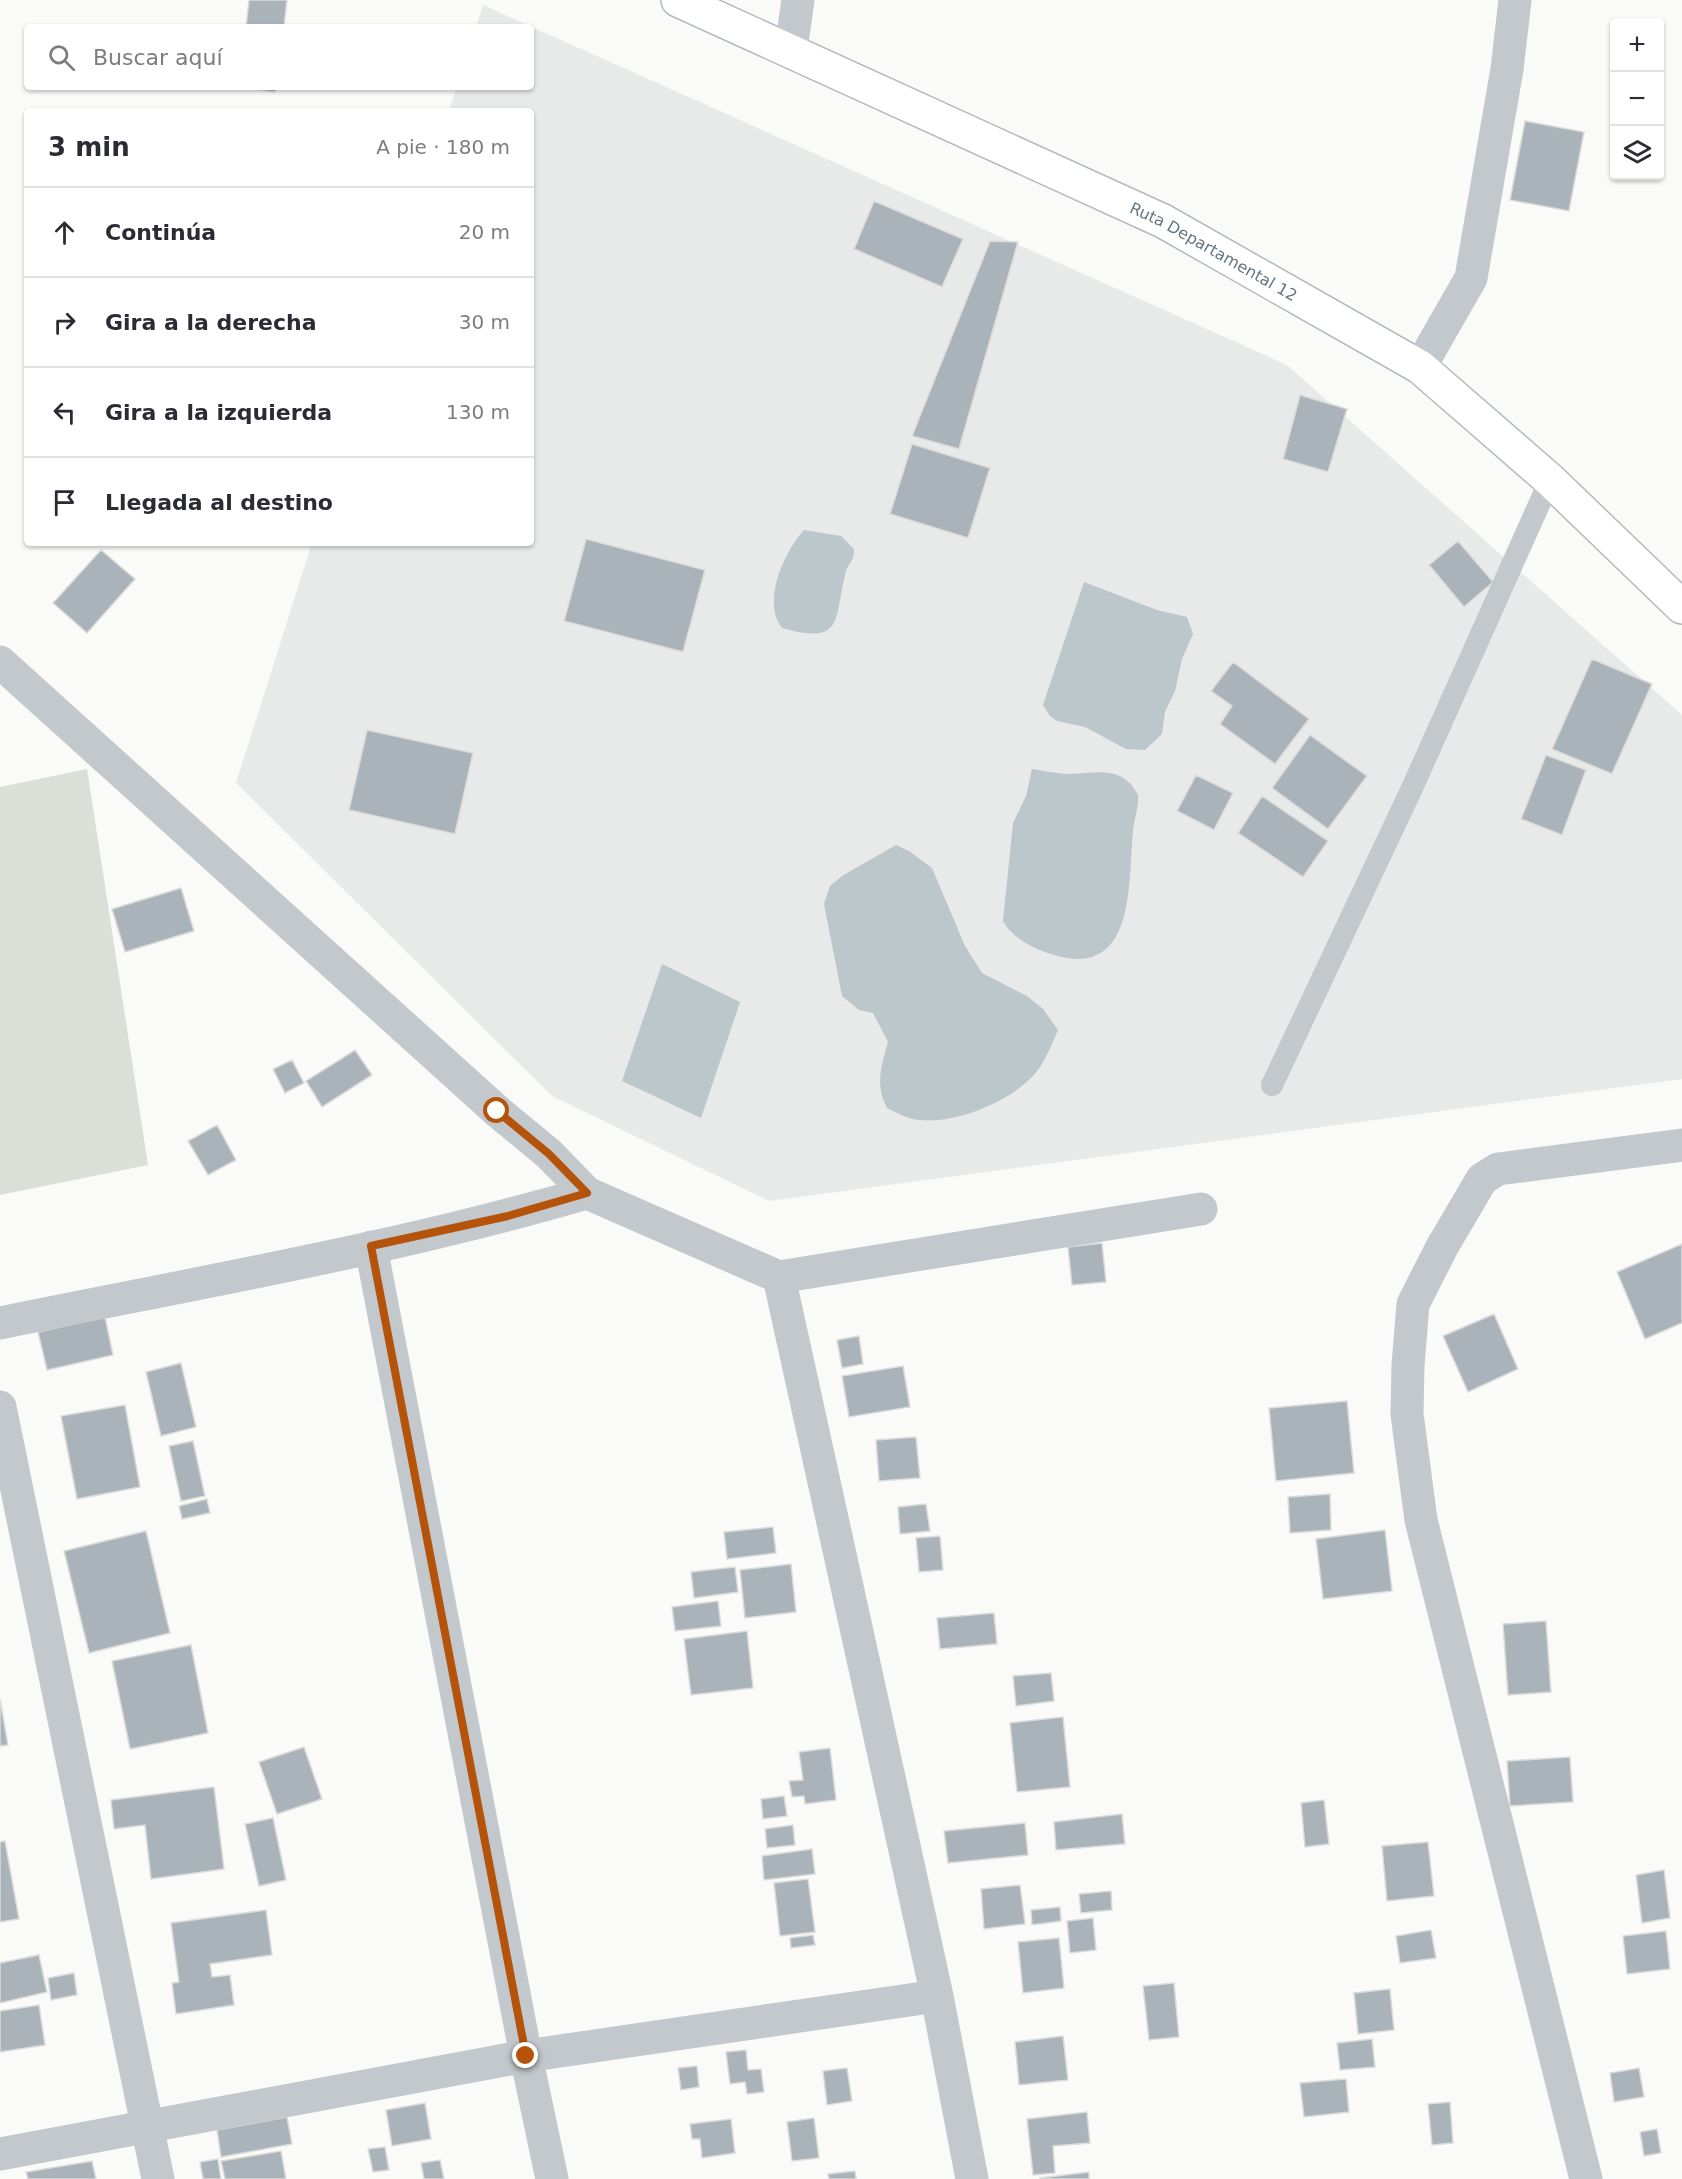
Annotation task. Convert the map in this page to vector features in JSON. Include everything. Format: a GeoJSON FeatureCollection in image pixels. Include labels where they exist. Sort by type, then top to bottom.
{"type":"FeatureCollection","features":[{"type":"Feature","properties":{"kind":"main road","name":"Ruta Departamental 12"},"geometry":{"type":"LineString","coordinates":[[678,0],[1164,221],[1420,367],[1550,480],[1682,607]]}},
{"type":"Feature","properties":{"kind":"street"},"geometry":{"type":"LineString","coordinates":[[790,49],[798,0]]}},
{"type":"Feature","properties":{"kind":"street"},"geometry":{"type":"LineString","coordinates":[[1420,367],[1471,278],[1507,69],[1515,0]]}},
{"type":"Feature","properties":{"kind":"street"},"geometry":{"type":"LineString","coordinates":[[0,662],[497,1111],[549,1154],[587,1193],[779,1277],[1201,1209]]}},
{"type":"Feature","properties":{"kind":"street"},"geometry":{"type":"LineString","coordinates":[[1587,2179],[1421,1520],[1407,1414],[1413,1304],[1442,1246],[1482,1179],[1498,1169],[1682,1145]]}},
{"type":"Feature","properties":{"kind":"street"},"geometry":{"type":"LineString","coordinates":[[0,1323],[508,1216],[587,1193]]}},
{"type":"Feature","properties":{"kind":"street"},"geometry":{"type":"LineString","coordinates":[[371,1246],[526,2056],[552,2179]]}},
{"type":"Feature","properties":{"kind":"street"},"geometry":{"type":"LineString","coordinates":[[779,1277],[937,1996],[972,2179]]}},
{"type":"Feature","properties":{"kind":"street"},"geometry":{"type":"LineString","coordinates":[[0,1407],[158,2179]]}},
{"type":"Feature","properties":{"kind":"street"},"geometry":{"type":"LineString","coordinates":[[0,2154],[526,2056],[937,1996]]}},
{"type":"Feature","properties":{"kind":"lane"},"geometry":{"type":"LineString","coordinates":[[1272,1085],[1413,786],[1550,480]]}},
{"type":"Feature","properties":{"kind":"shaded area"},"geometry":{"type":"Polygon","coordinates":[[[483,5],[525,24],[477,24],[483,5]]]}},
{"type":"Feature","properties":{"kind":"shaded area"},"geometry":{"type":"Polygon","coordinates":[[[534,28],[1287,365],[1682,715],[1682,1079],[769,1201],[552,1096],[236,783],[311,546],[534,546],[534,108],[450,108],[456,90],[534,90],[534,28]]]}},
{"type":"Feature","properties":{"kind":"shaded area"},"geometry":{"type":"Polygon","coordinates":[[[804,530],[841,536],[854,549],[845,575],[836,617],[826,631],[816,634],[782,628],[776,617],[774,604],[778,577],[783,563],[804,530]]]}},
{"type":"Feature","properties":{"kind":"shaded area"},"geometry":{"type":"Polygon","coordinates":[[[1084,582],[1157,610],[1187,617],[1193,634],[1182,659],[1175,691],[1165,712],[1162,734],[1145,750],[1126,749],[1085,727],[1057,721],[1050,716],[1043,705],[1084,582]]]}},
{"type":"Feature","properties":{"kind":"shaded area"},"geometry":{"type":"Polygon","coordinates":[[[87,769],[148,1165],[0,1195],[0,787],[87,769]]]}},
{"type":"Feature","properties":{"kind":"shaded area"},"geometry":{"type":"Polygon","coordinates":[[[1032,769],[1066,774],[1106,772],[1116,774],[1124,778],[1138,795],[1127,901],[1122,923],[1113,941],[1099,954],[1079,959],[1044,952],[1017,937],[1003,921],[1013,823],[1026,796],[1032,769]]]}},
{"type":"Feature","properties":{"kind":"shaded area"},"geometry":{"type":"Polygon","coordinates":[[[896,845],[909,851],[932,868],[965,946],[982,973],[1027,996],[1043,1009],[1058,1030],[1040,1067],[1030,1079],[1000,1100],[964,1115],[946,1119],[913,1119],[887,1108],[880,1084],[881,1068],[888,1042],[873,1013],[859,1010],[842,996],[824,904],[830,886],[842,876],[896,845]]]}},
{"type":"Feature","properties":{"kind":"shaded area"},"geometry":{"type":"Polygon","coordinates":[[[662,964],[740,1002],[701,1118],[622,1081],[662,964]]]}},
{"type":"Feature","properties":{"kind":"building"},"geometry":{"type":"Polygon","coordinates":[[[249,0],[287,0],[284,24],[246,24],[249,0]]]}},
{"type":"Feature","properties":{"kind":"building"},"geometry":{"type":"Polygon","coordinates":[[[1525,121],[1584,132],[1569,211],[1510,200],[1525,121]]]}},
{"type":"Feature","properties":{"kind":"building"},"geometry":{"type":"Polygon","coordinates":[[[874,201],[963,239],[942,287],[854,249],[874,201]]]}},
{"type":"Feature","properties":{"kind":"building"},"geometry":{"type":"Polygon","coordinates":[[[990,241],[1018,242],[959,449],[912,436],[990,241]]]}},
{"type":"Feature","properties":{"kind":"building"},"geometry":{"type":"Polygon","coordinates":[[[1300,395],[1347,409],[1328,472],[1283,459],[1300,395]]]}},
{"type":"Feature","properties":{"kind":"building"},"geometry":{"type":"Polygon","coordinates":[[[912,444],[990,468],[968,538],[890,514],[912,444]]]}},
{"type":"Feature","properties":{"kind":"building"},"geometry":{"type":"Polygon","coordinates":[[[586,539],[705,570],[683,652],[564,621],[586,539]]]}},
{"type":"Feature","properties":{"kind":"building"},"geometry":{"type":"Polygon","coordinates":[[[1458,541],[1493,582],[1464,607],[1429,565],[1458,541]]]}},
{"type":"Feature","properties":{"kind":"building"},"geometry":{"type":"Polygon","coordinates":[[[101,550],[135,579],[87,633],[53,603],[101,550]]]}},
{"type":"Feature","properties":{"kind":"building"},"geometry":{"type":"Polygon","coordinates":[[[1592,659],[1652,684],[1612,774],[1552,749],[1592,659]]]}},
{"type":"Feature","properties":{"kind":"building"},"geometry":{"type":"Polygon","coordinates":[[[1233,662],[1309,719],[1275,764],[1220,724],[1232,706],[1211,691],[1233,662]]]}},
{"type":"Feature","properties":{"kind":"building"},"geometry":{"type":"Polygon","coordinates":[[[367,730],[473,753],[455,834],[349,810],[367,730]]]}},
{"type":"Feature","properties":{"kind":"building"},"geometry":{"type":"Polygon","coordinates":[[[1310,735],[1367,776],[1328,829],[1272,788],[1310,735]]]}},
{"type":"Feature","properties":{"kind":"building"},"geometry":{"type":"Polygon","coordinates":[[[1546,755],[1586,770],[1562,835],[1521,819],[1546,755]]]}},
{"type":"Feature","properties":{"kind":"building"},"geometry":{"type":"Polygon","coordinates":[[[1196,775],[1233,793],[1214,830],[1177,811],[1196,775]]]}},
{"type":"Feature","properties":{"kind":"building"},"geometry":{"type":"Polygon","coordinates":[[[1262,796],[1328,841],[1303,877],[1238,833],[1262,796]]]}},
{"type":"Feature","properties":{"kind":"building"},"geometry":{"type":"Polygon","coordinates":[[[181,888],[194,931],[125,952],[112,909],[181,888]]]}},
{"type":"Feature","properties":{"kind":"building"},"geometry":{"type":"Polygon","coordinates":[[[355,1050],[372,1075],[322,1107],[306,1081],[355,1050]]]}},
{"type":"Feature","properties":{"kind":"building"},"geometry":{"type":"Polygon","coordinates":[[[292,1060],[304,1083],[285,1093],[273,1069],[292,1060]]]}},
{"type":"Feature","properties":{"kind":"building"},"geometry":{"type":"Polygon","coordinates":[[[217,1125],[236,1160],[208,1175],[188,1141],[217,1125]]]}},
{"type":"Feature","properties":{"kind":"building"},"geometry":{"type":"Polygon","coordinates":[[[1102,1243],[1106,1282],[1072,1285],[1068,1247],[1102,1243]]]}},
{"type":"Feature","properties":{"kind":"building"},"geometry":{"type":"Polygon","coordinates":[[[1682,1244],[1682,1323],[1645,1339],[1617,1272],[1682,1244]]]}},
{"type":"Feature","properties":{"kind":"building"},"geometry":{"type":"Polygon","coordinates":[[[1494,1314],[1518,1369],[1468,1392],[1443,1336],[1494,1314]]]}},
{"type":"Feature","properties":{"kind":"building"},"geometry":{"type":"Polygon","coordinates":[[[105,1317],[113,1355],[47,1370],[38,1332],[105,1317]]]}},
{"type":"Feature","properties":{"kind":"building"},"geometry":{"type":"Polygon","coordinates":[[[859,1336],[863,1364],[842,1368],[837,1340],[859,1336]]]}},
{"type":"Feature","properties":{"kind":"building"},"geometry":{"type":"Polygon","coordinates":[[[181,1363],[196,1427],[161,1436],[146,1372],[181,1363]]]}},
{"type":"Feature","properties":{"kind":"building"},"geometry":{"type":"Polygon","coordinates":[[[903,1366],[910,1407],[849,1417],[842,1376],[903,1366]]]}},
{"type":"Feature","properties":{"kind":"building"},"geometry":{"type":"Polygon","coordinates":[[[1347,1401],[1354,1473],[1276,1481],[1269,1408],[1347,1401]]]}},
{"type":"Feature","properties":{"kind":"building"},"geometry":{"type":"Polygon","coordinates":[[[125,1405],[140,1487],[77,1499],[61,1416],[125,1405]]]}},
{"type":"Feature","properties":{"kind":"building"},"geometry":{"type":"Polygon","coordinates":[[[916,1437],[920,1478],[879,1481],[876,1440],[916,1437]]]}},
{"type":"Feature","properties":{"kind":"building"},"geometry":{"type":"Polygon","coordinates":[[[193,1441],[205,1496],[181,1501],[169,1446],[193,1441]]]}},
{"type":"Feature","properties":{"kind":"building"},"geometry":{"type":"Polygon","coordinates":[[[1330,1494],[1331,1530],[1290,1533],[1288,1497],[1330,1494]]]}},
{"type":"Feature","properties":{"kind":"building"},"geometry":{"type":"Polygon","coordinates":[[[207,1499],[210,1513],[182,1519],[179,1506],[207,1499]]]}},
{"type":"Feature","properties":{"kind":"building"},"geometry":{"type":"Polygon","coordinates":[[[926,1504],[930,1531],[900,1534],[898,1507],[926,1504]]]}},
{"type":"Feature","properties":{"kind":"building"},"geometry":{"type":"Polygon","coordinates":[[[773,1527],[776,1553],[727,1559],[724,1532],[773,1527]]]}},
{"type":"Feature","properties":{"kind":"building"},"geometry":{"type":"Polygon","coordinates":[[[1385,1530],[1392,1591],[1323,1599],[1316,1539],[1385,1530]]]}},
{"type":"Feature","properties":{"kind":"building"},"geometry":{"type":"Polygon","coordinates":[[[146,1531],[170,1633],[89,1653],[64,1551],[146,1531]]]}},
{"type":"Feature","properties":{"kind":"building"},"geometry":{"type":"Polygon","coordinates":[[[940,1536],[943,1570],[919,1572],[916,1538],[940,1536]]]}},
{"type":"Feature","properties":{"kind":"building"},"geometry":{"type":"Polygon","coordinates":[[[791,1564],[796,1612],[745,1618],[740,1570],[791,1564]]]}},
{"type":"Feature","properties":{"kind":"building"},"geometry":{"type":"Polygon","coordinates":[[[735,1567],[738,1592],[694,1598],[691,1572],[735,1567]]]}},
{"type":"Feature","properties":{"kind":"building"},"geometry":{"type":"Polygon","coordinates":[[[718,1601],[721,1626],[675,1631],[672,1607],[718,1601]]]}},
{"type":"Feature","properties":{"kind":"building"},"geometry":{"type":"Polygon","coordinates":[[[994,1613],[997,1644],[940,1649],[937,1618],[994,1613]]]}},
{"type":"Feature","properties":{"kind":"building"},"geometry":{"type":"Polygon","coordinates":[[[1546,1621],[1551,1692],[1508,1695],[1503,1624],[1546,1621]]]}},
{"type":"Feature","properties":{"kind":"building"},"geometry":{"type":"Polygon","coordinates":[[[747,1631],[753,1688],[691,1695],[684,1639],[747,1631]]]}},
{"type":"Feature","properties":{"kind":"building"},"geometry":{"type":"Polygon","coordinates":[[[191,1645],[208,1733],[130,1749],[112,1661],[191,1645]]]}},
{"type":"Feature","properties":{"kind":"building"},"geometry":{"type":"Polygon","coordinates":[[[1051,1673],[1054,1701],[1016,1706],[1013,1676],[1051,1673]]]}},
{"type":"Feature","properties":{"kind":"building"},"geometry":{"type":"Polygon","coordinates":[[[0,1699],[8,1745],[0,1746],[0,1699]]]}},
{"type":"Feature","properties":{"kind":"building"},"geometry":{"type":"Polygon","coordinates":[[[1063,1717],[1070,1787],[1017,1792],[1010,1723],[1063,1717]]]}},
{"type":"Feature","properties":{"kind":"building"},"geometry":{"type":"Polygon","coordinates":[[[304,1747],[322,1799],[277,1814],[259,1762],[304,1747]]]}},
{"type":"Feature","properties":{"kind":"building"},"geometry":{"type":"Polygon","coordinates":[[[830,1748],[836,1800],[805,1804],[804,1796],[792,1797],[789,1781],[803,1780],[799,1752],[830,1748]]]}},
{"type":"Feature","properties":{"kind":"building"},"geometry":{"type":"Polygon","coordinates":[[[1570,1757],[1573,1802],[1510,1806],[1507,1761],[1570,1757]]]}},
{"type":"Feature","properties":{"kind":"building"},"geometry":{"type":"Polygon","coordinates":[[[214,1787],[224,1869],[151,1879],[145,1825],[114,1829],[111,1800],[214,1787]]]}},
{"type":"Feature","properties":{"kind":"building"},"geometry":{"type":"Polygon","coordinates":[[[784,1796],[787,1816],[763,1819],[761,1799],[784,1796]]]}},
{"type":"Feature","properties":{"kind":"building"},"geometry":{"type":"Polygon","coordinates":[[[1324,1800],[1329,1844],[1305,1847],[1301,1803],[1324,1800]]]}},
{"type":"Feature","properties":{"kind":"building"},"geometry":{"type":"Polygon","coordinates":[[[1122,1814],[1125,1844],[1056,1850],[1054,1822],[1122,1814]]]}},
{"type":"Feature","properties":{"kind":"building"},"geometry":{"type":"Polygon","coordinates":[[[273,1818],[286,1880],[259,1886],[245,1824],[273,1818]]]}},
{"type":"Feature","properties":{"kind":"building"},"geometry":{"type":"Polygon","coordinates":[[[1025,1823],[1028,1855],[948,1863],[944,1831],[1025,1823]]]}},
{"type":"Feature","properties":{"kind":"building"},"geometry":{"type":"Polygon","coordinates":[[[793,1825],[795,1845],[767,1848],[765,1829],[793,1825]]]}},
{"type":"Feature","properties":{"kind":"building"},"geometry":{"type":"Polygon","coordinates":[[[5,1841],[19,1919],[0,1922],[0,1842],[5,1841]]]}},
{"type":"Feature","properties":{"kind":"building"},"geometry":{"type":"Polygon","coordinates":[[[1428,1842],[1434,1896],[1387,1901],[1382,1846],[1428,1842]]]}},
{"type":"Feature","properties":{"kind":"building"},"geometry":{"type":"Polygon","coordinates":[[[812,1849],[815,1874],[764,1880],[762,1856],[812,1849]]]}},
{"type":"Feature","properties":{"kind":"building"},"geometry":{"type":"Polygon","coordinates":[[[1664,1870],[1670,1918],[1642,1923],[1636,1875],[1664,1870]]]}},
{"type":"Feature","properties":{"kind":"building"},"geometry":{"type":"Polygon","coordinates":[[[808,1879],[815,1932],[780,1936],[774,1883],[808,1879]]]}},
{"type":"Feature","properties":{"kind":"building"},"geometry":{"type":"Polygon","coordinates":[[[1020,1885],[1025,1924],[984,1929],[981,1889],[1020,1885]]]}},
{"type":"Feature","properties":{"kind":"building"},"geometry":{"type":"Polygon","coordinates":[[[1111,1891],[1112,1910],[1081,1913],[1079,1894],[1111,1891]]]}},
{"type":"Feature","properties":{"kind":"building"},"geometry":{"type":"Polygon","coordinates":[[[1060,1907],[1061,1921],[1032,1925],[1031,1910],[1060,1907]]]}},
{"type":"Feature","properties":{"kind":"building"},"geometry":{"type":"Polygon","coordinates":[[[266,1910],[272,1955],[210,1964],[212,1977],[230,1975],[234,2005],[176,2014],[172,1983],[179,1982],[171,1923],[266,1910]]]}},
{"type":"Feature","properties":{"kind":"building"},"geometry":{"type":"Polygon","coordinates":[[[1093,1918],[1096,1950],[1070,1953],[1067,1921],[1093,1918]]]}},
{"type":"Feature","properties":{"kind":"building"},"geometry":{"type":"Polygon","coordinates":[[[1431,1930],[1436,1958],[1400,1963],[1396,1936],[1431,1930]]]}},
{"type":"Feature","properties":{"kind":"building"},"geometry":{"type":"Polygon","coordinates":[[[1666,1931],[1670,1969],[1627,1974],[1623,1936],[1666,1931]]]}},
{"type":"Feature","properties":{"kind":"building"},"geometry":{"type":"Polygon","coordinates":[[[813,1935],[815,1945],[791,1948],[790,1938],[813,1935]]]}},
{"type":"Feature","properties":{"kind":"building"},"geometry":{"type":"Polygon","coordinates":[[[1059,1938],[1064,1988],[1023,1993],[1018,1942],[1059,1938]]]}},
{"type":"Feature","properties":{"kind":"building"},"geometry":{"type":"Polygon","coordinates":[[[39,1955],[47,1992],[0,2003],[0,1963],[39,1955]]]}},
{"type":"Feature","properties":{"kind":"building"},"geometry":{"type":"Polygon","coordinates":[[[74,1973],[77,1995],[51,2000],[48,1978],[74,1973]]]}},
{"type":"Feature","properties":{"kind":"building"},"geometry":{"type":"Polygon","coordinates":[[[1174,1983],[1179,2037],[1149,2040],[1143,1986],[1174,1983]]]}},
{"type":"Feature","properties":{"kind":"building"},"geometry":{"type":"Polygon","coordinates":[[[1390,1989],[1394,2030],[1358,2034],[1354,1993],[1390,1989]]]}},
{"type":"Feature","properties":{"kind":"building"},"geometry":{"type":"Polygon","coordinates":[[[39,2005],[45,2045],[0,2052],[0,2011],[39,2005]]]}},
{"type":"Feature","properties":{"kind":"building"},"geometry":{"type":"Polygon","coordinates":[[[1063,2036],[1068,2080],[1019,2085],[1015,2042],[1063,2036]]]}},
{"type":"Feature","properties":{"kind":"building"},"geometry":{"type":"Polygon","coordinates":[[[1372,2039],[1375,2067],[1340,2070],[1337,2043],[1372,2039]]]}},
{"type":"Feature","properties":{"kind":"building"},"geometry":{"type":"Polygon","coordinates":[[[746,2050],[748,2070],[761,2069],[764,2092],[747,2094],[745,2082],[730,2084],[726,2052],[746,2050]]]}},
{"type":"Feature","properties":{"kind":"building"},"geometry":{"type":"Polygon","coordinates":[[[697,2066],[699,2087],[681,2090],[678,2068],[697,2066]]]}},
{"type":"Feature","properties":{"kind":"building"},"geometry":{"type":"Polygon","coordinates":[[[847,2068],[852,2101],[827,2105],[823,2071],[847,2068]]]}},
{"type":"Feature","properties":{"kind":"building"},"geometry":{"type":"Polygon","coordinates":[[[1639,2068],[1644,2097],[1614,2102],[1610,2073],[1639,2068]]]}},
{"type":"Feature","properties":{"kind":"building"},"geometry":{"type":"Polygon","coordinates":[[[1346,2079],[1349,2112],[1304,2117],[1300,2083],[1346,2079]]]}},
{"type":"Feature","properties":{"kind":"building"},"geometry":{"type":"Polygon","coordinates":[[[1450,2102],[1453,2143],[1432,2145],[1428,2104],[1450,2102]]]}},
{"type":"Feature","properties":{"kind":"building"},"geometry":{"type":"Polygon","coordinates":[[[425,2103],[431,2139],[392,2146],[386,2110],[425,2103]]]}},
{"type":"Feature","properties":{"kind":"building"},"geometry":{"type":"Polygon","coordinates":[[[1087,2112],[1090,2143],[1053,2146],[1055,2173],[1033,2175],[1027,2119],[1087,2112]]]}},
{"type":"Feature","properties":{"kind":"building"},"geometry":{"type":"Polygon","coordinates":[[[287,2117],[292,2144],[221,2157],[217,2130],[287,2117]]]}},
{"type":"Feature","properties":{"kind":"building"},"geometry":{"type":"Polygon","coordinates":[[[814,2118],[819,2158],[792,2161],[787,2122],[814,2118]]]}},
{"type":"Feature","properties":{"kind":"building"},"geometry":{"type":"Polygon","coordinates":[[[731,2119],[735,2153],[702,2158],[700,2139],[692,2139],[690,2124],[731,2119]]]}},
{"type":"Feature","properties":{"kind":"building"},"geometry":{"type":"Polygon","coordinates":[[[1657,2129],[1661,2153],[1644,2156],[1640,2132],[1657,2129]]]}},
{"type":"Feature","properties":{"kind":"building"},"geometry":{"type":"Polygon","coordinates":[[[385,2147],[389,2170],[373,2172],[368,2149],[385,2147]]]}},
{"type":"Feature","properties":{"kind":"building"},"geometry":{"type":"Polygon","coordinates":[[[281,2151],[286,2179],[225,2179],[221,2161],[281,2151]]]}},
{"type":"Feature","properties":{"kind":"building"},"geometry":{"type":"Polygon","coordinates":[[[218,2159],[221,2179],[203,2179],[200,2162],[218,2159]]]}},
{"type":"Feature","properties":{"kind":"building"},"geometry":{"type":"Polygon","coordinates":[[[440,2160],[444,2179],[424,2179],[421,2163],[440,2160]]]}},
{"type":"Feature","properties":{"kind":"building"},"geometry":{"type":"Polygon","coordinates":[[[92,2161],[96,2179],[28,2179],[26,2172],[92,2161]]]}},
{"type":"Feature","properties":{"kind":"building"},"geometry":{"type":"Polygon","coordinates":[[[855,2171],[856,2179],[829,2179],[828,2174],[855,2171]]]}},
{"type":"Feature","properties":{"kind":"building"},"geometry":{"type":"Polygon","coordinates":[[[1089,2172],[1089,2179],[1040,2179],[1040,2178],[1089,2172]]]}},
{"type":"Feature","properties":{"kind":"route"},"geometry":{"type":"LineString","coordinates":[[497,1111],[549,1154],[587,1193],[508,1216],[371,1246],[526,2056]]}}]}
